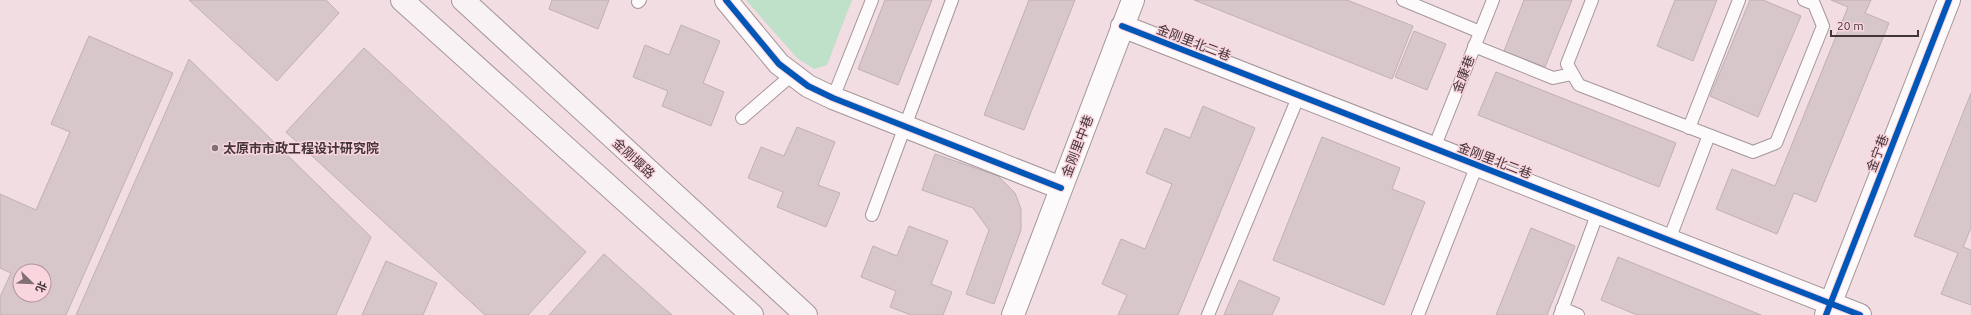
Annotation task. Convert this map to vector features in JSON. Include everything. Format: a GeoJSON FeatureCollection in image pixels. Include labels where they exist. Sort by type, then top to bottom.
{"type":"FeatureCollection","features":[{"type":"Feature","properties":{"kind":"main road"},"geometry":{"type":"LineString","coordinates":[[402,0],[752,315]]}},
{"type":"Feature","properties":{"kind":"main road","name":"金刚堰路"},"geometry":{"type":"LineString","coordinates":[[463,0],[806,315]]}},
{"type":"Feature","properties":{"kind":"street"},"geometry":{"type":"LineString","coordinates":[[726,0],[779,64],[808,86],[833,98],[1061,188]]}},
{"type":"Feature","properties":{"kind":"street","name":"金刚里中巷"},"geometry":{"type":"LineString","coordinates":[[1013,315],[1133,0]]}},
{"type":"Feature","properties":{"kind":"street","name":"金宁巷"},"geometry":{"type":"LineString","coordinates":[[1828,309],[1949,0]]}},
{"type":"Feature","properties":{"kind":"street","name":"金刚里北二巷"},"geometry":{"type":"LineString","coordinates":[[1122,26],[1668,240],[1828,309],[1860,315]]}},
{"type":"Feature","properties":{"kind":"lane"},"geometry":{"type":"LineString","coordinates":[[833,98],[872,0]]}},
{"type":"Feature","properties":{"kind":"lane"},"geometry":{"type":"LineString","coordinates":[[872,215],[952,0]]}},
{"type":"Feature","properties":{"kind":"lane"},"geometry":{"type":"LineString","coordinates":[[1403,0],[1480,32]]}},
{"type":"Feature","properties":{"kind":"lane","name":"金康巷"},"geometry":{"type":"LineString","coordinates":[[1434,148],[1493,0]]}},
{"type":"Feature","properties":{"kind":"lane"},"geometry":{"type":"LineString","coordinates":[[1592,0],[1567,64],[1579,85],[1754,152],[1776,143],[1823,26],[1814,4],[1804,0]]}},
{"type":"Feature","properties":{"kind":"lane"},"geometry":{"type":"LineString","coordinates":[[1689,128],[1739,0]]}},
{"type":"Feature","properties":{"kind":"lane"},"geometry":{"type":"LineString","coordinates":[[1474,46],[1553,78],[1572,74]]}},
{"type":"Feature","properties":{"kind":"lane"},"geometry":{"type":"LineString","coordinates":[[742,118],[793,74]]}},
{"type":"Feature","properties":{"kind":"lane"},"geometry":{"type":"LineString","coordinates":[[1208,315],[1299,95]]}},
{"type":"Feature","properties":{"kind":"lane"},"geometry":{"type":"LineString","coordinates":[[1668,240],[1709,135]]}},
{"type":"Feature","properties":{"kind":"lane"},"geometry":{"type":"LineString","coordinates":[[1418,315],[1477,165]]}},
{"type":"Feature","properties":{"kind":"lane"},"geometry":{"type":"LineString","coordinates":[[1578,315],[1561,312],[1598,212]]}},
{"type":"Feature","properties":{"kind":"green space"},"geometry":{"type":"Polygon","coordinates":[[[746,0],[852,0],[827,65],[814,69],[797,58],[746,0]]]}},
{"type":"Feature","properties":{"kind":"building"},"geometry":{"type":"Polygon","coordinates":[[[189,0],[326,0],[339,13],[277,81],[189,0]]]}},
{"type":"Feature","properties":{"kind":"building"},"geometry":{"type":"Polygon","coordinates":[[[552,0],[609,0],[598,29],[549,9],[552,0]]]}},
{"type":"Feature","properties":{"kind":"building"},"geometry":{"type":"Polygon","coordinates":[[[885,0],[932,0],[898,85],[858,69],[885,0]]]}},
{"type":"Feature","properties":{"kind":"building"},"geometry":{"type":"Polygon","coordinates":[[[1029,0],[1075,0],[1024,130],[984,115],[1029,0]]]}},
{"type":"Feature","properties":{"kind":"building"},"geometry":{"type":"Polygon","coordinates":[[[1194,0],[1347,0],[1413,26],[1392,79],[1194,0]]]}},
{"type":"Feature","properties":{"kind":"building"},"geometry":{"type":"Polygon","coordinates":[[[1524,0],[1572,0],[1545,67],[1504,51],[1524,0]]]}},
{"type":"Feature","properties":{"kind":"building"},"geometry":{"type":"Polygon","coordinates":[[[1675,0],[1717,0],[1693,61],[1657,46],[1675,0]]]}},
{"type":"Feature","properties":{"kind":"building"},"geometry":{"type":"Polygon","coordinates":[[[1750,0],[1763,0],[1801,16],[1758,117],[1710,96],[1750,0]]]}},
{"type":"Feature","properties":{"kind":"building"},"geometry":{"type":"Polygon","coordinates":[[[1831,0],[1871,0],[1865,13],[1889,23],[1816,202],[1794,193],[1777,234],[1716,209],[1732,169],[1775,186],[1848,7],[1831,0]]]}},
{"type":"Feature","properties":{"kind":"building"},"geometry":{"type":"Polygon","coordinates":[[[681,25],[720,41],[703,83],[724,92],[711,126],[662,106],[668,91],[633,77],[645,45],[669,55],[681,25]]]}},
{"type":"Feature","properties":{"kind":"building"},"geometry":{"type":"Polygon","coordinates":[[[1414,31],[1446,44],[1427,90],[1395,77],[1414,31]]]}},
{"type":"Feature","properties":{"kind":"building"},"geometry":{"type":"Polygon","coordinates":[[[89,36],[173,73],[66,315],[0,315],[0,297],[11,273],[0,268],[0,194],[36,210],[70,132],[51,124],[89,36]]]}},
{"type":"Feature","properties":{"kind":"building"},"geometry":{"type":"Polygon","coordinates":[[[364,48],[586,252],[528,315],[485,315],[286,132],[364,48]]]}},
{"type":"Feature","properties":{"kind":"building","name":"太原市市政工程设计研究院"},"geometry":{"type":"Polygon","coordinates":[[[189,59],[371,237],[336,315],[76,315],[189,59]]]}},
{"type":"Feature","properties":{"kind":"building"},"geometry":{"type":"Polygon","coordinates":[[[1496,72],[1676,143],[1659,187],[1478,115],[1496,72]]]}},
{"type":"Feature","properties":{"kind":"building"},"geometry":{"type":"Polygon","coordinates":[[[1971,93],[1971,228],[1963,247],[1971,250],[1971,305],[1941,294],[1958,253],[1914,236],[1971,93]]]}},
{"type":"Feature","properties":{"kind":"building"},"geometry":{"type":"Polygon","coordinates":[[[1203,106],[1255,128],[1178,315],[1118,315],[1127,295],[1102,284],[1121,239],[1145,249],[1172,184],[1146,173],[1165,128],[1190,138],[1203,106]]]}},
{"type":"Feature","properties":{"kind":"building"},"geometry":{"type":"Polygon","coordinates":[[[797,127],[835,142],[818,185],[840,193],[826,227],[777,207],[783,192],[748,178],[761,147],[784,156],[797,127]]]}},
{"type":"Feature","properties":{"kind":"building"},"geometry":{"type":"Polygon","coordinates":[[[1322,137],[1400,168],[1392,189],[1425,202],[1384,305],[1273,260],[1322,137]]]}},
{"type":"Feature","properties":{"kind":"building"},"geometry":{"type":"Polygon","coordinates":[[[935,154],[998,176],[1015,193],[1021,209],[1021,230],[994,304],[966,294],[989,230],[973,208],[922,190],[935,154]]]}},
{"type":"Feature","properties":{"kind":"building"},"geometry":{"type":"Polygon","coordinates":[[[909,226],[948,241],[931,284],[952,292],[943,315],[911,315],[890,307],[896,291],[861,277],[873,246],[897,256],[909,226]]]}},
{"type":"Feature","properties":{"kind":"building"},"geometry":{"type":"Polygon","coordinates":[[[1531,228],[1575,246],[1547,315],[1496,315],[1531,228]]]}},
{"type":"Feature","properties":{"kind":"building"},"geometry":{"type":"Polygon","coordinates":[[[604,254],[672,315],[549,315],[604,254]]]}},
{"type":"Feature","properties":{"kind":"building"},"geometry":{"type":"Polygon","coordinates":[[[1618,257],[1761,315],[1637,315],[1601,300],[1618,257]]]}},
{"type":"Feature","properties":{"kind":"building"},"geometry":{"type":"Polygon","coordinates":[[[386,261],[437,283],[423,315],[362,315],[386,261]]]}},
{"type":"Feature","properties":{"kind":"building"},"geometry":{"type":"Polygon","coordinates":[[[1239,280],[1280,298],[1272,315],[1224,315],[1239,280]]]}},
{"type":"Feature","properties":{"kind":"cycle path"},"geometry":{"type":"LineString","coordinates":[[726,0],[779,64],[808,86],[833,98],[1061,188]]}},
{"type":"Feature","properties":{"kind":"cycle path"},"geometry":{"type":"LineString","coordinates":[[1826,315],[1949,0]]}},
{"type":"Feature","properties":{"kind":"cycle path"},"geometry":{"type":"LineString","coordinates":[[1122,26],[1860,315]]}},
{"type":"Feature","properties":{"kind":"place","name":"太原市市政工程设计研究院"},"geometry":{"type":"Point","coordinates":[215,148]}}]}
